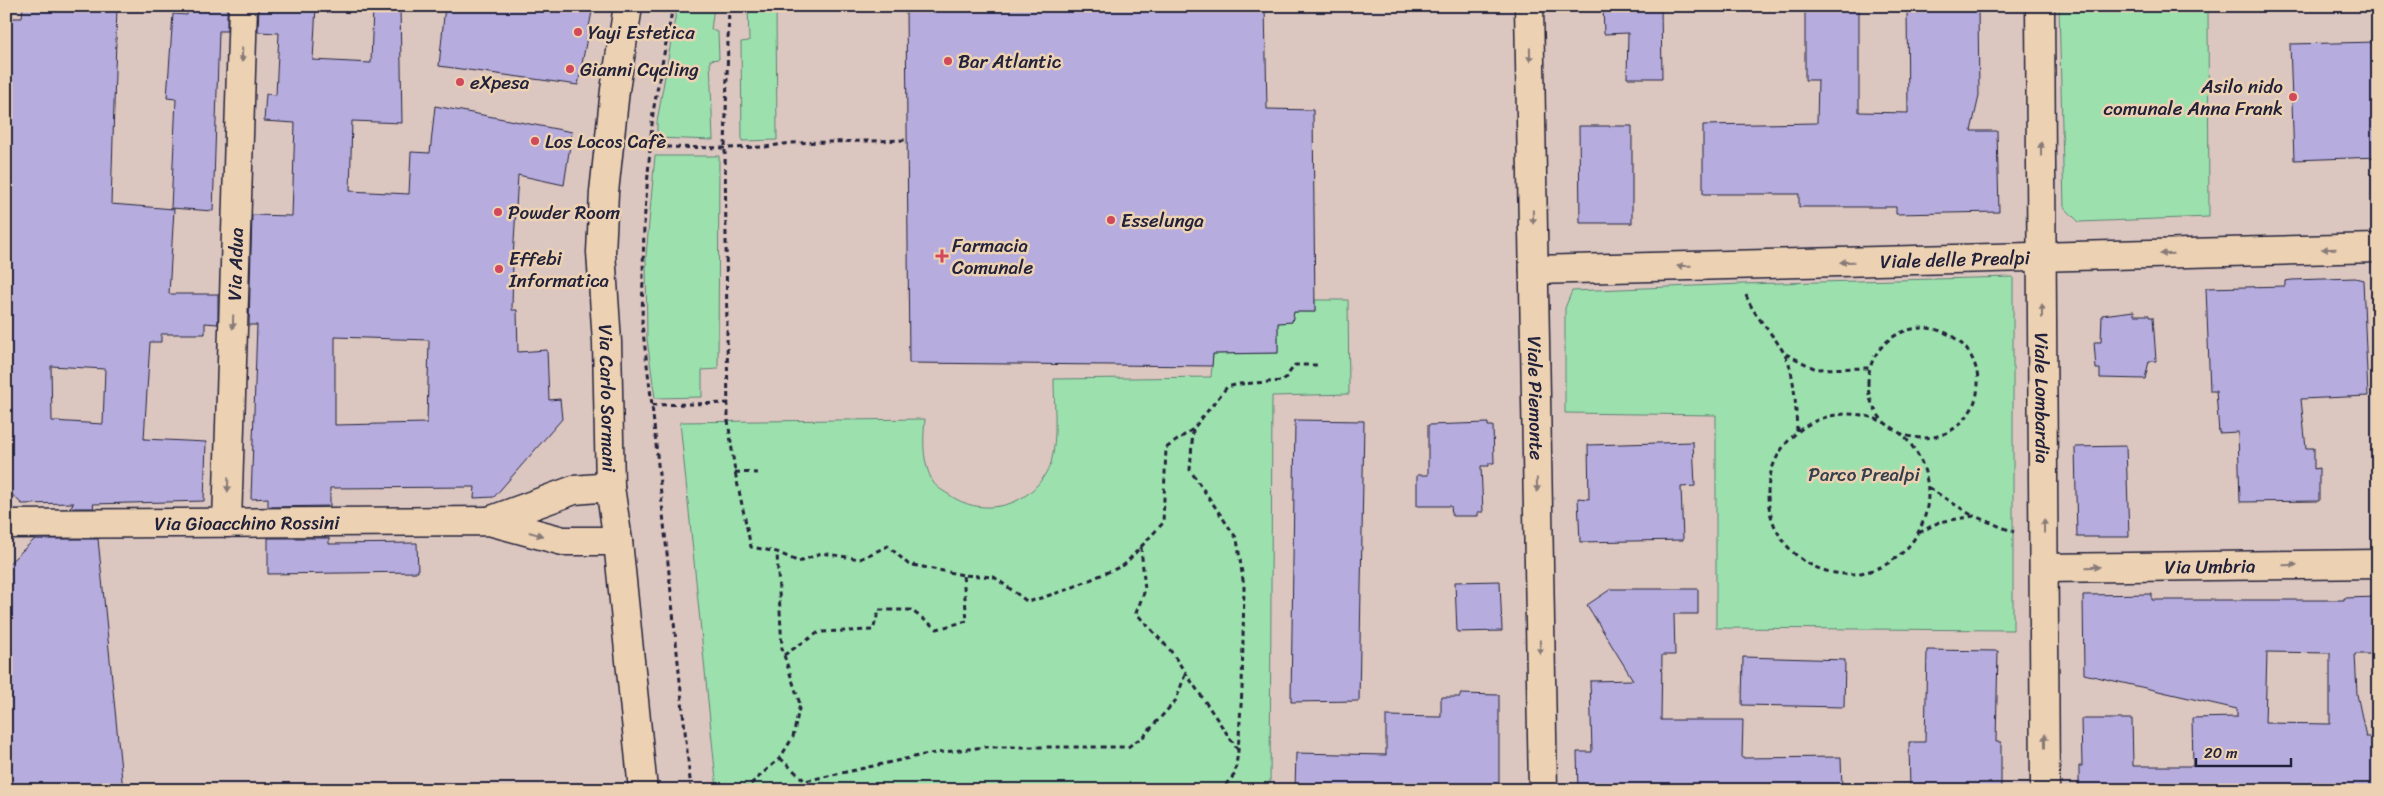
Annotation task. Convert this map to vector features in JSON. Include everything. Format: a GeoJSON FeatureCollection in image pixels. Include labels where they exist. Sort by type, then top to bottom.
{"type":"FeatureCollection","features":[{"type":"Feature","properties":{"kind":"street","name":"Via Adua"},"geometry":{"type":"LineString","coordinates":[[227,523],[243,6]]}},
{"type":"Feature","properties":{"kind":"street","name":"Via Carlo Sormani"},"geometry":{"type":"LineString","coordinates":[[628,6],[614,99],[604,192],[601,252],[606,342],[610,487],[618,541],[643,790]]}},
{"type":"Feature","properties":{"kind":"street","name":"Viale Piemonte"},"geometry":{"type":"LineString","coordinates":[[1529,6],[1543,790]]}},
{"type":"Feature","properties":{"kind":"street","name":"Viale Lombardia"},"geometry":{"type":"LineString","coordinates":[[2040,6],[2045,790]]}},
{"type":"Feature","properties":{"kind":"street","name":"Viale delle Prealpi"},"geometry":{"type":"LineString","coordinates":[[1534,270],[2378,248]]}},
{"type":"Feature","properties":{"kind":"street","name":"Via Gioacchino Rossini"},"geometry":{"type":"LineString","coordinates":[[490,521],[574,490],[610,487]]}},
{"type":"Feature","properties":{"kind":"street","name":"Via Gioacchino Rossini"},"geometry":{"type":"LineString","coordinates":[[6,524],[490,521],[563,541],[618,541]]}},
{"type":"Feature","properties":{"kind":"street","name":"Via Umbria"},"geometry":{"type":"LineString","coordinates":[[2044,568],[2378,564]]}},
{"type":"Feature","properties":{"kind":"path"},"geometry":{"type":"LineString","coordinates":[[673,6],[653,112],[644,224],[642,324],[691,790]]}},
{"type":"Feature","properties":{"kind":"path"},"geometry":{"type":"LineString","coordinates":[[729,6],[725,148],[730,404],[728,420],[735,472],[751,547],[777,552],[799,562],[822,552],[860,559],[888,546],[908,564],[963,575],[994,577],[1028,602],[1069,589],[1124,565],[1163,524],[1166,448],[1193,429],[1227,387],[1239,384],[1283,381],[1295,365],[1318,365]]}},
{"type":"Feature","properties":{"kind":"path"},"geometry":{"type":"LineString","coordinates":[[666,147],[765,147],[790,143],[907,140]]}},
{"type":"Feature","properties":{"kind":"path"},"geometry":{"type":"LineString","coordinates":[[1741,265],[1742,284],[1751,308],[1785,354],[1795,395],[1797,432]]}},
{"type":"Feature","properties":{"kind":"path"},"geometry":{"type":"LineString","coordinates":[[1870,368],[1868,384],[1870,400],[1878,415],[1889,427],[1910,442],[1923,463],[1929,488],[1927,512],[1919,533],[1903,553],[1888,563],[1881,567],[1856,574],[1831,573],[1800,558],[1787,547],[1774,525],[1768,500],[1770,475],[1780,451],[1797,432],[1818,419],[1842,414],[1867,416],[1889,427],[1906,436],[1924,438],[1942,435],[1958,426],[1971,412],[1977,394],[1978,376],[1972,358],[1961,343],[1945,333],[1927,328],[1908,330],[1892,338],[1878,351],[1870,368]]}},
{"type":"Feature","properties":{"kind":"path"},"geometry":{"type":"LineString","coordinates":[[1785,354],[1816,369],[1870,368]]}},
{"type":"Feature","properties":{"kind":"path"},"geometry":{"type":"LineString","coordinates":[[652,406],[730,404]]}},
{"type":"Feature","properties":{"kind":"path"},"geometry":{"type":"LineString","coordinates":[[1193,429],[1190,470],[1238,539],[1244,587],[1242,690],[1238,751],[1235,774],[1221,790]]}},
{"type":"Feature","properties":{"kind":"path"},"geometry":{"type":"LineString","coordinates":[[735,472],[758,473]]}},
{"type":"Feature","properties":{"kind":"path"},"geometry":{"type":"LineString","coordinates":[[1929,488],[1974,516],[2013,532],[2044,537]]}},
{"type":"Feature","properties":{"kind":"path"},"geometry":{"type":"LineString","coordinates":[[1919,533],[1939,522],[1974,516]]}},
{"type":"Feature","properties":{"kind":"path"},"geometry":{"type":"LineString","coordinates":[[1141,546],[1145,590],[1136,613],[1170,650],[1238,751]]}},
{"type":"Feature","properties":{"kind":"path"},"geometry":{"type":"LineString","coordinates":[[744,790],[780,758],[793,737],[800,704],[782,649],[777,552]]}},
{"type":"Feature","properties":{"kind":"path"},"geometry":{"type":"LineString","coordinates":[[784,655],[819,632],[873,630],[879,610],[911,610],[937,629],[968,621],[963,575]]}},
{"type":"Feature","properties":{"kind":"path"},"geometry":{"type":"LineString","coordinates":[[780,758],[806,781],[928,754],[984,747],[1128,747],[1144,736],[1176,700],[1186,672]]}},
{"type":"Feature","properties":{"kind":"green space"},"geometry":{"type":"Polygon","coordinates":[[[714,6],[711,30],[718,32],[719,59],[710,60],[713,140],[657,138],[657,122],[677,7],[714,6]]]}},
{"type":"Feature","properties":{"kind":"green space"},"geometry":{"type":"Polygon","coordinates":[[[748,6],[776,6],[777,140],[742,141],[741,42],[749,41],[748,6]]]}},
{"type":"Feature","properties":{"kind":"green space"},"geometry":{"type":"Polygon","coordinates":[[[2059,6],[2208,6],[2209,217],[2079,222],[2064,207],[2059,6]]]}},
{"type":"Feature","properties":{"kind":"green space"},"geometry":{"type":"Polygon","coordinates":[[[655,156],[719,156],[718,369],[702,370],[702,397],[655,398],[647,339],[646,256],[655,156]]]}},
{"type":"Feature","properties":{"kind":"green space","name":"Parco Prealpi"},"geometry":{"type":"Polygon","coordinates":[[[2013,277],[2013,630],[1716,628],[1716,415],[1565,413],[1565,308],[1572,291],[1742,284],[2013,277]]]}},
{"type":"Feature","properties":{"kind":"green space"},"geometry":{"type":"Polygon","coordinates":[[[1315,300],[1348,300],[1349,394],[1272,396],[1270,790],[717,790],[680,422],[925,419],[925,459],[934,484],[960,501],[973,506],[1000,506],[1025,496],[1044,476],[1050,465],[1055,432],[1054,379],[1211,377],[1213,354],[1278,353],[1278,323],[1292,322],[1294,312],[1315,312],[1315,300]]]}},
{"type":"Feature","properties":{"kind":"building"},"geometry":{"type":"Polygon","coordinates":[[[23,6],[117,6],[111,204],[174,209],[169,294],[218,294],[218,324],[205,323],[205,334],[161,334],[161,342],[150,342],[144,439],[206,442],[204,501],[93,504],[94,508],[69,508],[74,503],[22,504],[6,489],[6,18],[22,18],[23,6]],[[51,366],[52,421],[103,424],[105,369],[51,366]]]}},
{"type":"Feature","properties":{"kind":"building"},"geometry":{"type":"Polygon","coordinates":[[[188,6],[227,6],[227,31],[219,31],[213,211],[171,208],[176,99],[167,98],[173,14],[187,15],[188,6]]]}},
{"type":"Feature","properties":{"kind":"building"},"geometry":{"type":"Polygon","coordinates":[[[259,6],[316,6],[313,60],[371,63],[373,6],[400,6],[402,123],[352,121],[350,191],[409,194],[411,152],[430,153],[435,106],[572,132],[564,185],[518,175],[513,258],[512,310],[517,310],[518,352],[547,350],[549,400],[560,399],[562,419],[494,497],[474,498],[475,487],[330,488],[330,506],[268,507],[268,498],[251,499],[257,325],[249,325],[252,215],[292,216],[295,123],[264,121],[266,94],[276,95],[279,33],[258,32],[259,6]],[[335,337],[335,425],[427,423],[429,340],[335,337]]]}},
{"type":"Feature","properties":{"kind":"building"},"geometry":{"type":"Polygon","coordinates":[[[445,6],[593,6],[578,85],[439,66],[445,6]]]}},
{"type":"Feature","properties":{"kind":"building","name":"Esselunga"},"geometry":{"type":"Polygon","coordinates":[[[906,6],[1265,6],[1267,109],[1313,110],[1315,312],[1294,312],[1292,322],[1278,323],[1278,353],[1213,354],[1212,366],[909,363],[906,6]]]}},
{"type":"Feature","properties":{"kind":"building"},"geometry":{"type":"Polygon","coordinates":[[[1603,6],[1661,6],[1662,78],[1627,78],[1628,33],[1604,34],[1603,6]]]}},
{"type":"Feature","properties":{"kind":"building"},"geometry":{"type":"Polygon","coordinates":[[[1805,6],[1859,6],[1859,112],[1908,113],[1907,6],[1978,6],[1979,96],[1971,131],[1997,131],[1999,212],[1896,214],[1896,207],[1799,207],[1799,194],[1703,194],[1703,125],[1817,123],[1818,80],[1805,80],[1805,6]]]}},
{"type":"Feature","properties":{"kind":"building"},"geometry":{"type":"Polygon","coordinates":[[[2378,42],[2378,157],[2294,160],[2290,44],[2378,42]]]}},
{"type":"Feature","properties":{"kind":"building"},"geometry":{"type":"Polygon","coordinates":[[[1579,126],[1632,126],[1632,223],[1580,223],[1579,126]]]}},
{"type":"Feature","properties":{"kind":"building"},"geometry":{"type":"Polygon","coordinates":[[[2355,278],[2363,280],[2368,396],[2301,399],[2306,448],[2314,448],[2314,469],[2319,468],[2319,501],[2240,502],[2238,432],[2219,433],[2216,391],[2210,391],[2206,288],[2285,286],[2285,281],[2292,280],[2355,278]]]}},
{"type":"Feature","properties":{"kind":"building"},"geometry":{"type":"Polygon","coordinates":[[[2134,311],[2134,315],[2149,315],[2149,317],[2153,317],[2156,361],[2149,361],[2145,379],[2100,378],[2100,369],[2096,369],[2094,342],[2101,342],[2102,315],[2134,311]]]}},
{"type":"Feature","properties":{"kind":"building"},"geometry":{"type":"Polygon","coordinates":[[[1295,420],[1364,421],[1359,701],[1291,702],[1295,420]]]}},
{"type":"Feature","properties":{"kind":"building"},"geometry":{"type":"Polygon","coordinates":[[[1488,423],[1488,426],[1493,426],[1494,463],[1489,463],[1489,466],[1481,466],[1483,512],[1478,512],[1478,516],[1452,516],[1451,506],[1417,506],[1417,475],[1428,475],[1428,425],[1488,423]]]}},
{"type":"Feature","properties":{"kind":"building"},"geometry":{"type":"Polygon","coordinates":[[[1693,442],[1695,486],[1681,487],[1683,540],[1580,542],[1578,498],[1589,499],[1588,445],[1693,442]]]}},
{"type":"Feature","properties":{"kind":"building"},"geometry":{"type":"Polygon","coordinates":[[[2126,446],[2129,537],[2077,537],[2075,447],[2126,446]]]}},
{"type":"Feature","properties":{"kind":"building"},"geometry":{"type":"Polygon","coordinates":[[[268,538],[329,538],[329,544],[417,543],[418,572],[268,574],[268,538]]]}},
{"type":"Feature","properties":{"kind":"building"},"geometry":{"type":"Polygon","coordinates":[[[35,539],[98,539],[123,790],[6,790],[6,566],[35,539]]]}},
{"type":"Feature","properties":{"kind":"building"},"geometry":{"type":"Polygon","coordinates":[[[1500,581],[1502,631],[1457,632],[1455,582],[1500,581]]]}},
{"type":"Feature","properties":{"kind":"building"},"geometry":{"type":"Polygon","coordinates":[[[1611,589],[1698,589],[1698,614],[1674,614],[1675,655],[1662,655],[1661,720],[1743,720],[1742,758],[1841,757],[1842,790],[1578,790],[1577,752],[1592,752],[1590,681],[1633,680],[1587,605],[1611,589]]]}},
{"type":"Feature","properties":{"kind":"building"},"geometry":{"type":"Polygon","coordinates":[[[2152,594],[2152,600],[2344,600],[2344,598],[2378,597],[2378,654],[2355,654],[2357,694],[2366,737],[2378,737],[2378,790],[2079,790],[2079,766],[2082,766],[2081,719],[2132,719],[2133,766],[2193,766],[2192,718],[2237,717],[2237,709],[2084,674],[2083,595],[2152,594]],[[2267,652],[2265,723],[2330,724],[2330,653],[2267,652]]]}},
{"type":"Feature","properties":{"kind":"building"},"geometry":{"type":"Polygon","coordinates":[[[1927,650],[1998,651],[1996,742],[2001,742],[2001,790],[1910,790],[1909,742],[1925,742],[1927,650]]]}},
{"type":"Feature","properties":{"kind":"building"},"geometry":{"type":"Polygon","coordinates":[[[1743,657],[1845,660],[1844,707],[1742,705],[1743,657]]]}},
{"type":"Feature","properties":{"kind":"building"},"geometry":{"type":"Polygon","coordinates":[[[1460,694],[1499,695],[1499,790],[1295,790],[1296,753],[1386,755],[1386,716],[1441,717],[1441,697],[1460,697],[1460,694]]]}},
{"type":"Feature","properties":{"kind":"place","name":"Yayi Estetica"},"geometry":{"type":"Point","coordinates":[578,32]}},
{"type":"Feature","properties":{"kind":"place","name":"Bar Atlantic"},"geometry":{"type":"Point","coordinates":[948,61]}},
{"type":"Feature","properties":{"kind":"place","name":"Gianni Cycling"},"geometry":{"type":"Point","coordinates":[570,69]}},
{"type":"Feature","properties":{"kind":"place","name":"eXpesa"},"geometry":{"type":"Point","coordinates":[460,82]}},
{"type":"Feature","properties":{"kind":"place","name":"Asilo nido comunale Anna Frank"},"geometry":{"type":"Point","coordinates":[2293,97]}},
{"type":"Feature","properties":{"kind":"place","name":"Los Locos Cafè"},"geometry":{"type":"Point","coordinates":[535,141]}},
{"type":"Feature","properties":{"kind":"place","name":"Powder Room"},"geometry":{"type":"Point","coordinates":[498,212]}},
{"type":"Feature","properties":{"kind":"place","name":"Esselunga"},"geometry":{"type":"Point","coordinates":[1111,220]}},
{"type":"Feature","properties":{"kind":"place","name":"Farmacia Comunale"},"geometry":{"type":"Point","coordinates":[942,256]}},
{"type":"Feature","properties":{"kind":"place","name":"Effebi Informatica"},"geometry":{"type":"Point","coordinates":[499,269]}}]}
